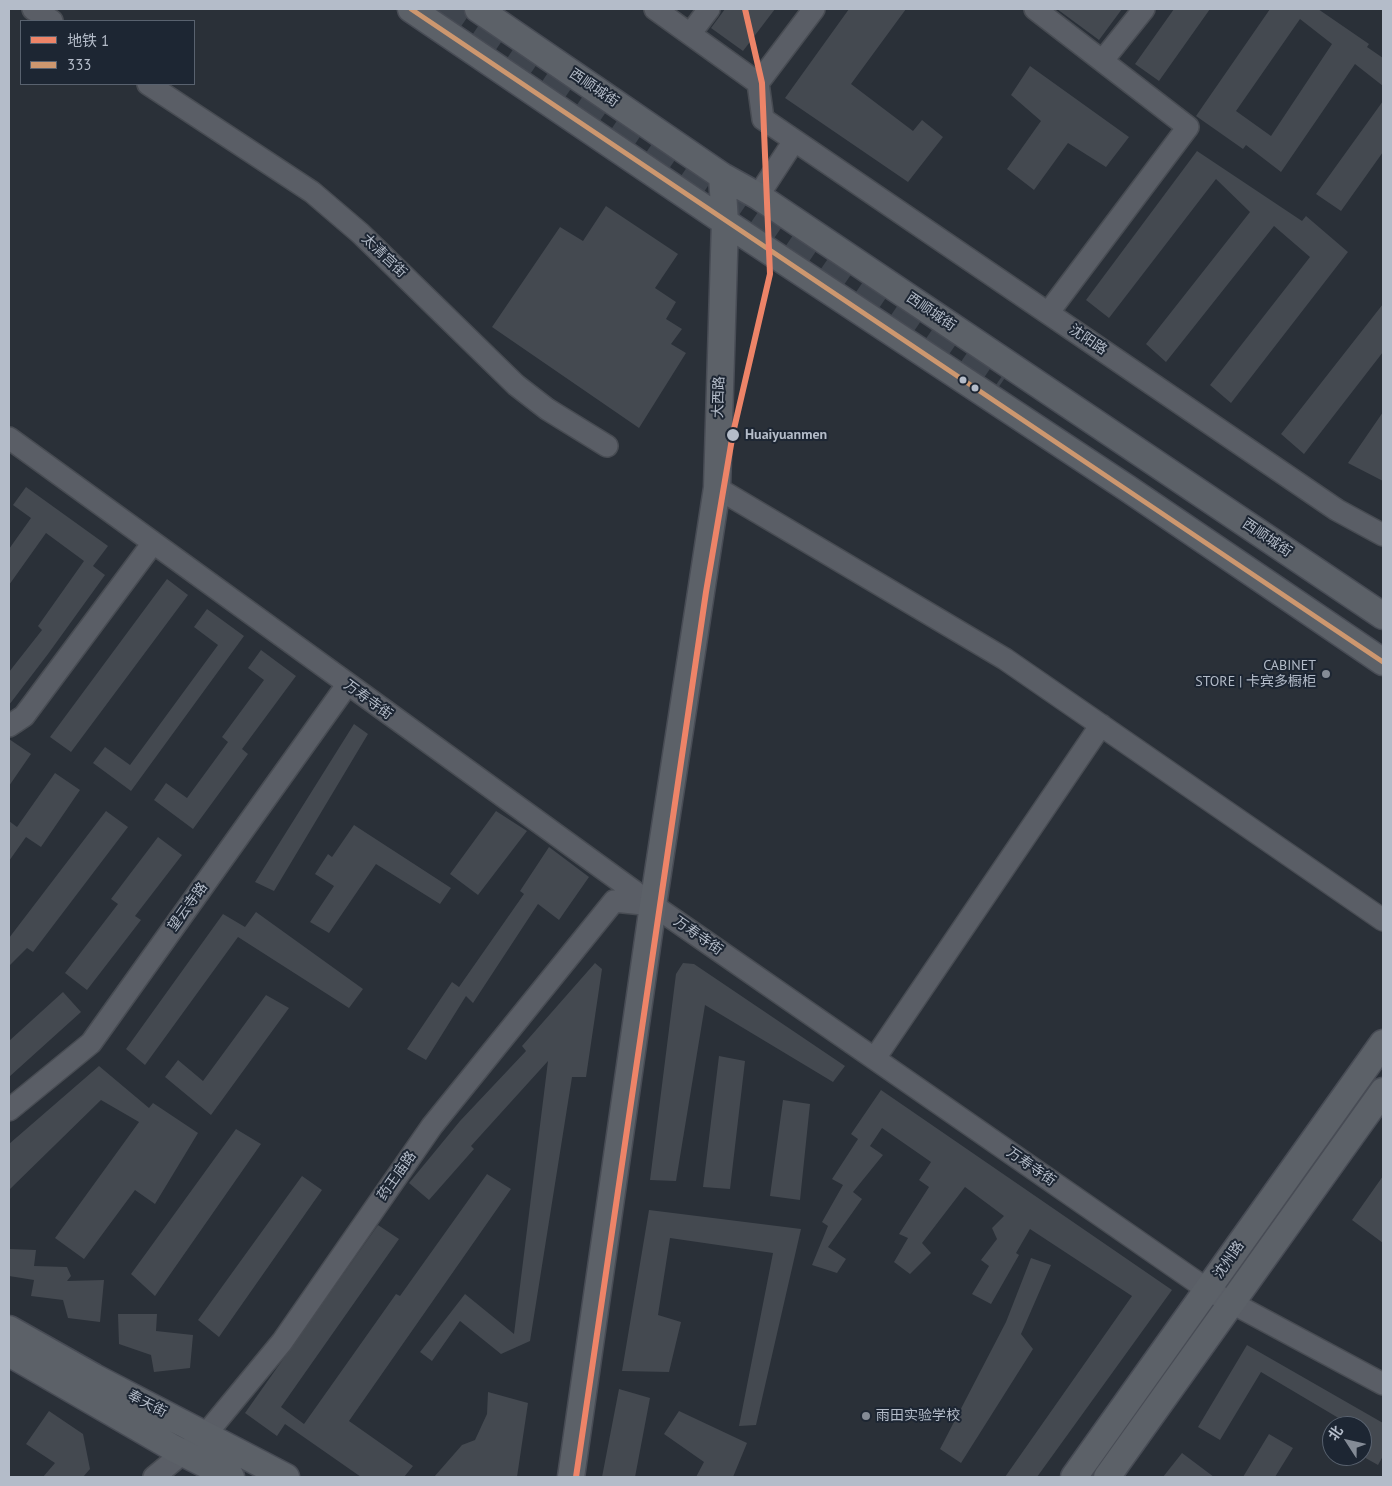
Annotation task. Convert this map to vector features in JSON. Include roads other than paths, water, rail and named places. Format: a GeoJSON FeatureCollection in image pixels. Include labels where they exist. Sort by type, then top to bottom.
{"type":"FeatureCollection","features":[{"type":"Feature","properties":{"kind":"main road"},"geometry":{"type":"LineString","coordinates":[[411,9],[725,222],[1127,488],[1383,662]]}},
{"type":"Feature","properties":{"kind":"main road","name":"西顺城街"},"geometry":{"type":"LineString","coordinates":[[478,9],[722,176],[758,196],[1383,616]]}},
{"type":"Feature","properties":{"kind":"main road","name":"大西路"},"geometry":{"type":"LineString","coordinates":[[571,1477],[653,904],[717,488],[725,222],[722,176]]}},
{"type":"Feature","properties":{"kind":"main road","name":"沈州路"},"geometry":{"type":"LineString","coordinates":[[1074,1477],[1383,1043]]}},
{"type":"Feature","properties":{"kind":"main road","name":"沈州路"},"geometry":{"type":"LineString","coordinates":[[1107,1477],[1383,1091]]}},
{"type":"Feature","properties":{"kind":"main road","name":"奉天街"},"geometry":{"type":"LineString","coordinates":[[9,1329],[94,1377],[286,1477]]}},
{"type":"Feature","properties":{"kind":"main road","name":"奉天街"},"geometry":{"type":"LineString","coordinates":[[9,1353],[173,1448],[231,1477]]}},
{"type":"Feature","properties":{"kind":"street"},"geometry":{"type":"LineString","coordinates":[[33,9],[50,20]]}},
{"type":"Feature","properties":{"kind":"street"},"geometry":{"type":"LineString","coordinates":[[655,9],[758,83],[814,9]]}},
{"type":"Feature","properties":{"kind":"street"},"geometry":{"type":"LineString","coordinates":[[690,34],[709,9]]}},
{"type":"Feature","properties":{"kind":"street"},"geometry":{"type":"LineString","coordinates":[[1035,9],[1188,127],[1048,313]]}},
{"type":"Feature","properties":{"kind":"street"},"geometry":{"type":"LineString","coordinates":[[1103,60],[1144,9]]}},
{"type":"Feature","properties":{"kind":"street","name":"沈阳路"},"geometry":{"type":"LineString","coordinates":[[758,83],[763,119],[1337,510],[1383,535]]}},
{"type":"Feature","properties":{"kind":"street","name":"太清宫街"},"geometry":{"type":"LineString","coordinates":[[150,85],[312,192],[360,233],[516,385],[547,410],[607,446]]}},
{"type":"Feature","properties":{"kind":"street"},"geometry":{"type":"LineString","coordinates":[[758,196],[794,141]]}},
{"type":"Feature","properties":{"kind":"street","name":"万寿寺街"},"geometry":{"type":"LineString","coordinates":[[9,438],[347,685],[653,904],[1208,1290],[1383,1384]]}},
{"type":"Feature","properties":{"kind":"street"},"geometry":{"type":"LineString","coordinates":[[717,488],[1005,658],[1383,920]]}},
{"type":"Feature","properties":{"kind":"street"},"geometry":{"type":"LineString","coordinates":[[9,726],[24,716],[153,543]]}},
{"type":"Feature","properties":{"kind":"street","name":"望云寺路"},"geometry":{"type":"LineString","coordinates":[[9,1110],[91,1042],[347,685]]}},
{"type":"Feature","properties":{"kind":"street"},"geometry":{"type":"LineString","coordinates":[[875,1058],[1101,725]]}},
{"type":"Feature","properties":{"kind":"street","name":"药王庙路"},"geometry":{"type":"LineString","coordinates":[[154,1477],[206,1434],[282,1342],[432,1126],[614,901],[653,904]]}},
{"type":"Feature","properties":{"kind":"tunnel"},"geometry":{"type":"LineString","coordinates":[[439,9],[998,388]]}},
{"type":"Feature","properties":{"kind":"metro line","name":"1"},"geometry":{"type":"LineString","coordinates":[[576,1477],[706,592],[733,433],[770,274],[762,83],[745,9]]}},
{"type":"Feature","properties":{"kind":"place","name":"Huaiyuanmen"},"geometry":{"type":"Point","coordinates":[733,435]}},
{"type":"Feature","properties":{"kind":"place","name":"CABINET STORE | 卡宾多橱柜"},"geometry":{"type":"Point","coordinates":[1326,674]}},
{"type":"Feature","properties":{"kind":"place","name":"雨田实验学校"},"geometry":{"type":"Point","coordinates":[866,1416]}}]}
